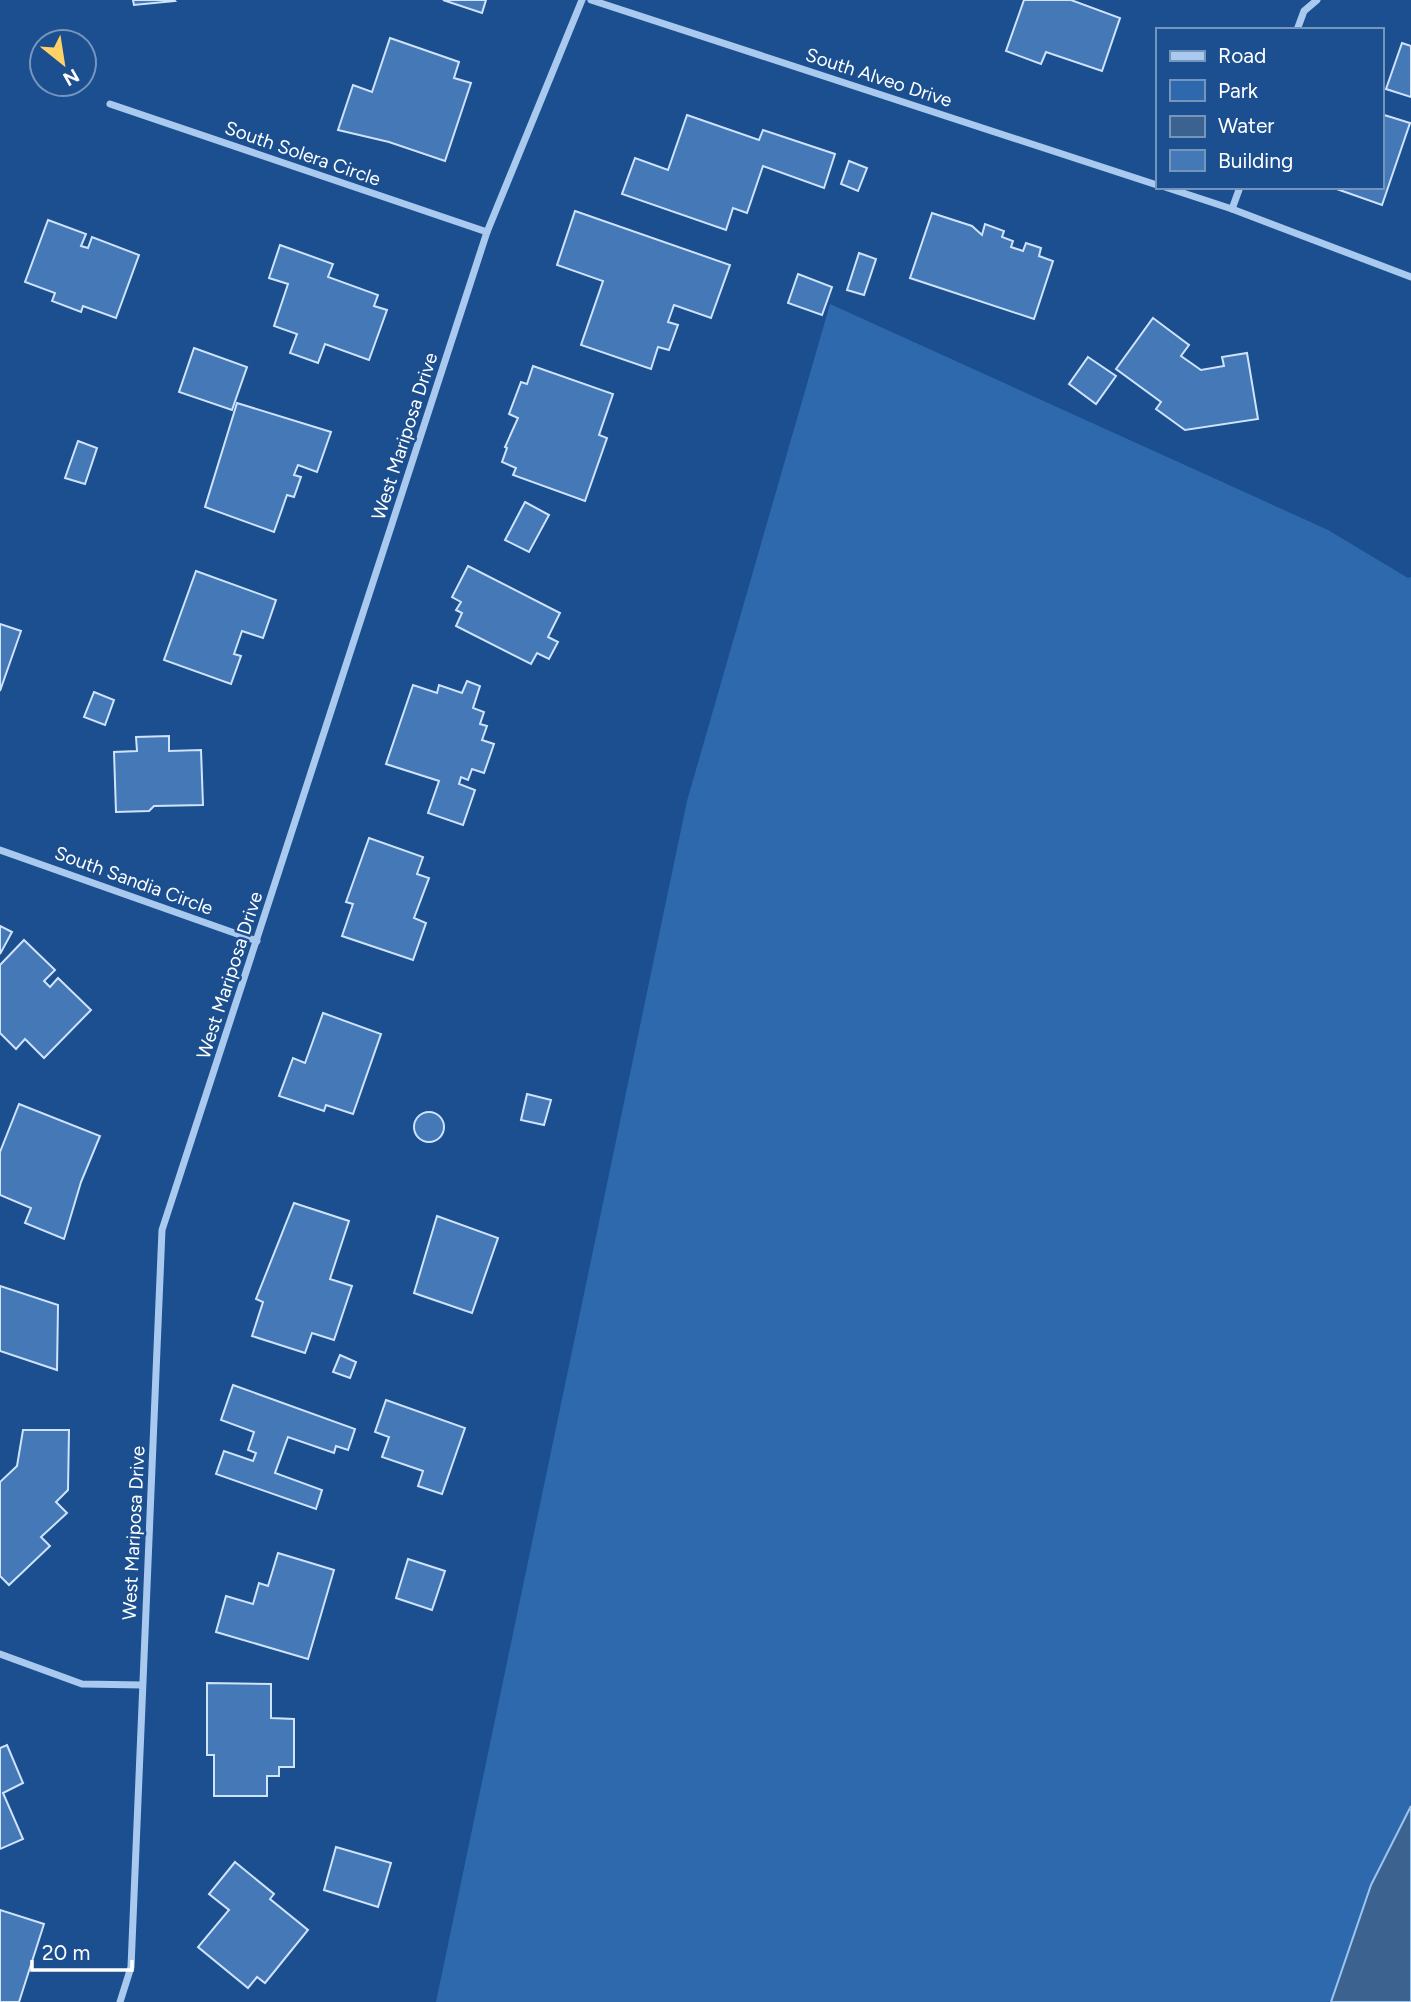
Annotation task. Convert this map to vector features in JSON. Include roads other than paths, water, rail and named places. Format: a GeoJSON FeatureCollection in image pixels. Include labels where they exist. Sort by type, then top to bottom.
{"type":"FeatureCollection","features":[{"type":"Feature","properties":{"kind":"street","name":"West Mariposa Drive"},"geometry":{"type":"LineString","coordinates":[[120,2002],[131,1967],[162,1230],[486,232],[582,0]]}},
{"type":"Feature","properties":{"kind":"street","name":"South Alveo Drive"},"geometry":{"type":"LineString","coordinates":[[591,0],[1156,185]]}},
{"type":"Feature","properties":{"kind":"street"},"geometry":{"type":"LineString","coordinates":[[1298,28],[1304,11],[1317,0]]}},
{"type":"Feature","properties":{"kind":"street","name":"South Solera Circle"},"geometry":{"type":"LineString","coordinates":[[110,104],[486,232]]}},
{"type":"Feature","properties":{"kind":"street"},"geometry":{"type":"LineString","coordinates":[[1172,189],[1233,209],[1411,277]]}},
{"type":"Feature","properties":{"kind":"street"},"geometry":{"type":"LineString","coordinates":[[1233,209],[1239,189]]}},
{"type":"Feature","properties":{"kind":"street","name":"South Sandia Circle"},"geometry":{"type":"LineString","coordinates":[[0,850],[257,941]]}},
{"type":"Feature","properties":{"kind":"street"},"geometry":{"type":"LineString","coordinates":[[0,1654],[82,1684],[142,1685]]}},
{"type":"Feature","properties":{"kind":"water"},"geometry":{"type":"Polygon","coordinates":[[[1411,1806],[1411,2002],[1331,2002],[1371,1885],[1411,1806]]]}}]}
